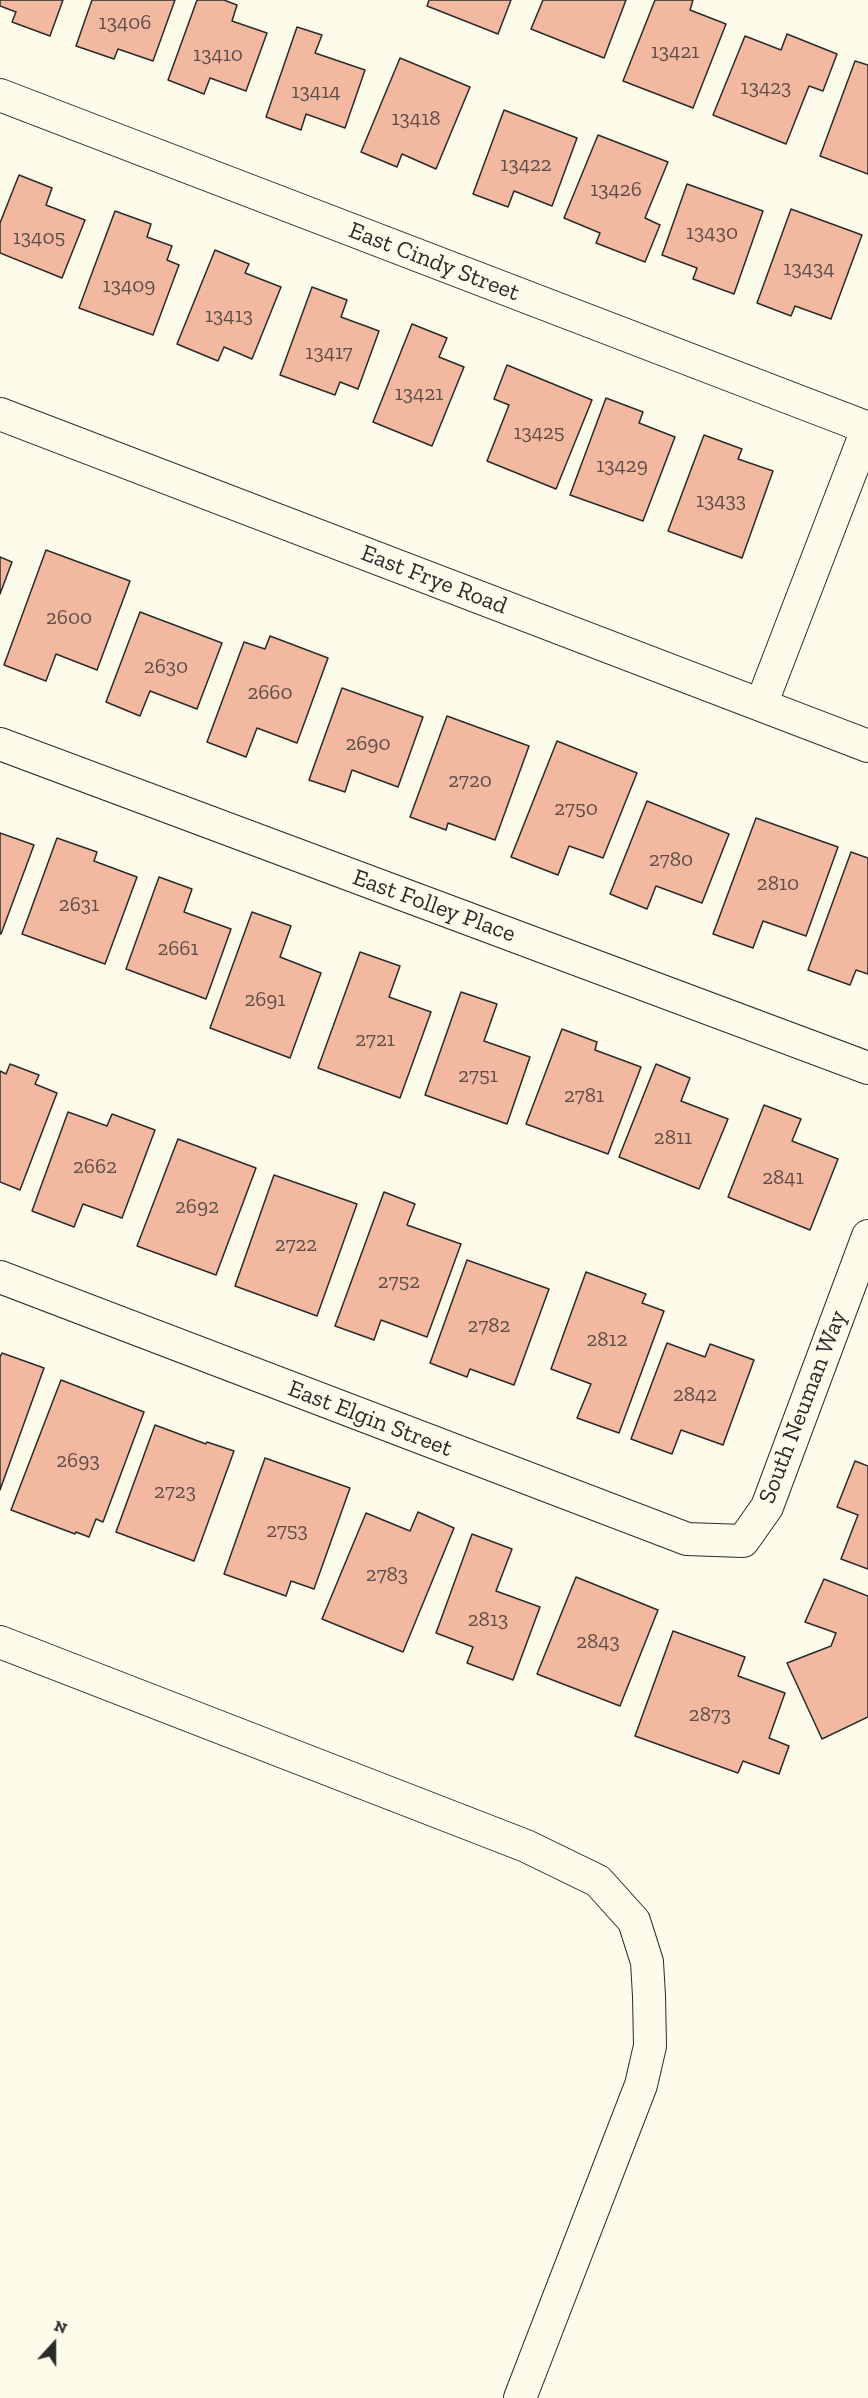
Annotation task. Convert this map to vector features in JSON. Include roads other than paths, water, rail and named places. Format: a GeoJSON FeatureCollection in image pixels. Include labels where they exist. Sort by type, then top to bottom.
{"type":"FeatureCollection","features":[{"type":"Feature","properties":{"kind":"street","name":"East Cindy Street"},"geometry":{"type":"LineString","coordinates":[[0,95],[868,428]]}},
{"type":"Feature","properties":{"kind":"street","name":"East Frye Road"},"geometry":{"type":"LineString","coordinates":[[0,414],[868,746]]}},
{"type":"Feature","properties":{"kind":"street"},"geometry":{"type":"LineString","coordinates":[[761,705],[868,428]]}},
{"type":"Feature","properties":{"kind":"street","name":"East Folley Place"},"geometry":{"type":"LineString","coordinates":[[0,744],[868,1068]]}},
{"type":"Feature","properties":{"kind":"street","name":"South Neuman Way"},"geometry":{"type":"LineString","coordinates":[[743,1541],[767,1507],[868,1236]]}},
{"type":"Feature","properties":{"kind":"street","name":"East Elgin Street"},"geometry":{"type":"LineString","coordinates":[[0,1277],[687,1539],[743,1541]]}},
{"type":"Feature","properties":{"kind":"street"},"geometry":{"type":"LineString","coordinates":[[0,1642],[525,1846],[598,1881],[634,1921],[647,1962],[650,2046],[643,2075],[520,2398]]}}]}
